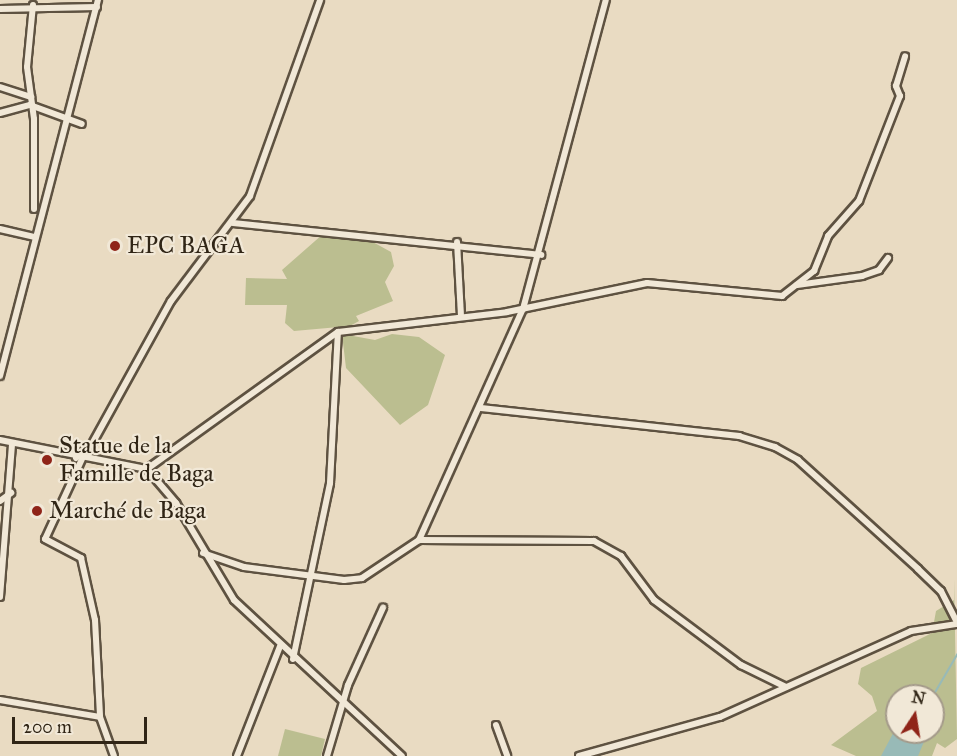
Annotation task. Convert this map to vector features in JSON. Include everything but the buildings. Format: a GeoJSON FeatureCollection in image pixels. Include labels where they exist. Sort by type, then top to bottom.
{"type":"FeatureCollection","features":[{"type":"Feature","properties":{"kind":"street"},"geometry":{"type":"LineString","coordinates":[[114,756],[100,717],[95,620],[81,558],[45,539],[79,458],[92,444],[171,301],[232,223],[265,166],[320,0]]}},
{"type":"Feature","properties":{"kind":"street"},"geometry":{"type":"LineString","coordinates":[[203,554],[244,567],[315,576],[362,578],[419,540],[481,408],[523,309],[541,255],[606,0]]}},
{"type":"Feature","properties":{"kind":"street"},"geometry":{"type":"LineString","coordinates":[[0,9],[98,3],[0,376]]}},
{"type":"Feature","properties":{"kind":"street"},"geometry":{"type":"LineString","coordinates":[[33,6],[31,97],[34,209]]}},
{"type":"Feature","properties":{"kind":"street"},"geometry":{"type":"LineString","coordinates":[[147,469],[338,332],[523,309],[647,283],[782,296],[813,271],[828,237],[859,201],[900,96],[896,86],[905,56]]}},
{"type":"Feature","properties":{"kind":"street"},"geometry":{"type":"LineString","coordinates":[[0,87],[31,97]]}},
{"type":"Feature","properties":{"kind":"street"},"geometry":{"type":"LineString","coordinates":[[0,113],[33,106],[82,124]]}},
{"type":"Feature","properties":{"kind":"street"},"geometry":{"type":"LineString","coordinates":[[232,223],[457,242],[541,255]]}},
{"type":"Feature","properties":{"kind":"street"},"geometry":{"type":"LineString","coordinates":[[0,229],[35,237]]}},
{"type":"Feature","properties":{"kind":"street"},"geometry":{"type":"LineString","coordinates":[[457,242],[461,315]]}},
{"type":"Feature","properties":{"kind":"street"},"geometry":{"type":"LineString","coordinates":[[796,285],[862,276],[879,270],[888,258]]}},
{"type":"Feature","properties":{"kind":"street"},"geometry":{"type":"LineString","coordinates":[[293,659],[315,576],[330,483],[338,332]]}},
{"type":"Feature","properties":{"kind":"street"},"geometry":{"type":"LineString","coordinates":[[481,408],[739,436],[775,447],[798,460],[941,591],[957,623],[911,631],[720,717],[579,756]]}},
{"type":"Feature","properties":{"kind":"street"},"geometry":{"type":"LineString","coordinates":[[0,440],[79,458],[147,469],[176,503],[203,554],[234,600],[293,659],[402,756]]}},
{"type":"Feature","properties":{"kind":"street"},"geometry":{"type":"LineString","coordinates":[[0,597],[10,493],[12,444]]}},
{"type":"Feature","properties":{"kind":"street"},"geometry":{"type":"LineString","coordinates":[[0,501],[10,493]]}},
{"type":"Feature","properties":{"kind":"street"},"geometry":{"type":"LineString","coordinates":[[419,540],[594,541],[621,556],[654,600],[741,665],[786,687]]}},
{"type":"Feature","properties":{"kind":"street"},"geometry":{"type":"LineString","coordinates":[[327,756],[342,702],[383,608]]}},
{"type":"Feature","properties":{"kind":"street"},"geometry":{"type":"LineString","coordinates":[[237,756],[280,646]]}},
{"type":"Feature","properties":{"kind":"street"},"geometry":{"type":"LineString","coordinates":[[0,700],[100,717]]}},
{"type":"Feature","properties":{"kind":"street"},"geometry":{"type":"LineString","coordinates":[[496,725],[507,756]]}},
{"type":"Feature","properties":{"kind":"green space"},"geometry":{"type":"Polygon","coordinates":[[[323,234],[371,241],[391,252],[394,266],[385,282],[393,301],[356,316],[359,321],[350,326],[294,331],[285,323],[287,305],[245,305],[246,278],[287,279],[282,270],[323,234]]]}},
{"type":"Feature","properties":{"kind":"green space"},"geometry":{"type":"Polygon","coordinates":[[[342,334],[375,340],[392,334],[419,337],[445,355],[428,405],[400,425],[346,368],[342,334]]]}},
{"type":"Feature","properties":{"kind":"green space"},"geometry":{"type":"Polygon","coordinates":[[[954,578],[957,739],[945,748],[939,744],[945,744],[945,684],[885,684],[885,744],[937,744],[932,756],[856,756],[831,745],[877,711],[872,696],[858,684],[861,668],[932,633],[936,611],[954,600],[954,578]]]}},
{"type":"Feature","properties":{"kind":"green space"},"geometry":{"type":"Polygon","coordinates":[[[285,729],[325,739],[321,756],[278,756],[285,729]]]}},
{"type":"Feature","properties":{"kind":"water"},"geometry":{"type":"Polygon","coordinates":[[[887,744],[923,744],[918,756],[881,756],[887,744]]]}},
{"type":"Feature","properties":{"kind":"waterway"},"geometry":{"type":"LineString","coordinates":[[940,684],[957,655]]}},
{"type":"Feature","properties":{"kind":"place","name":"EPC BAGA"},"geometry":{"type":"Point","coordinates":[115,246]}},
{"type":"Feature","properties":{"kind":"place","name":"Statue de la Famille de Baga"},"geometry":{"type":"Point","coordinates":[47,460]}},
{"type":"Feature","properties":{"kind":"place","name":"Marché de Baga"},"geometry":{"type":"Point","coordinates":[37,511]}}]}
